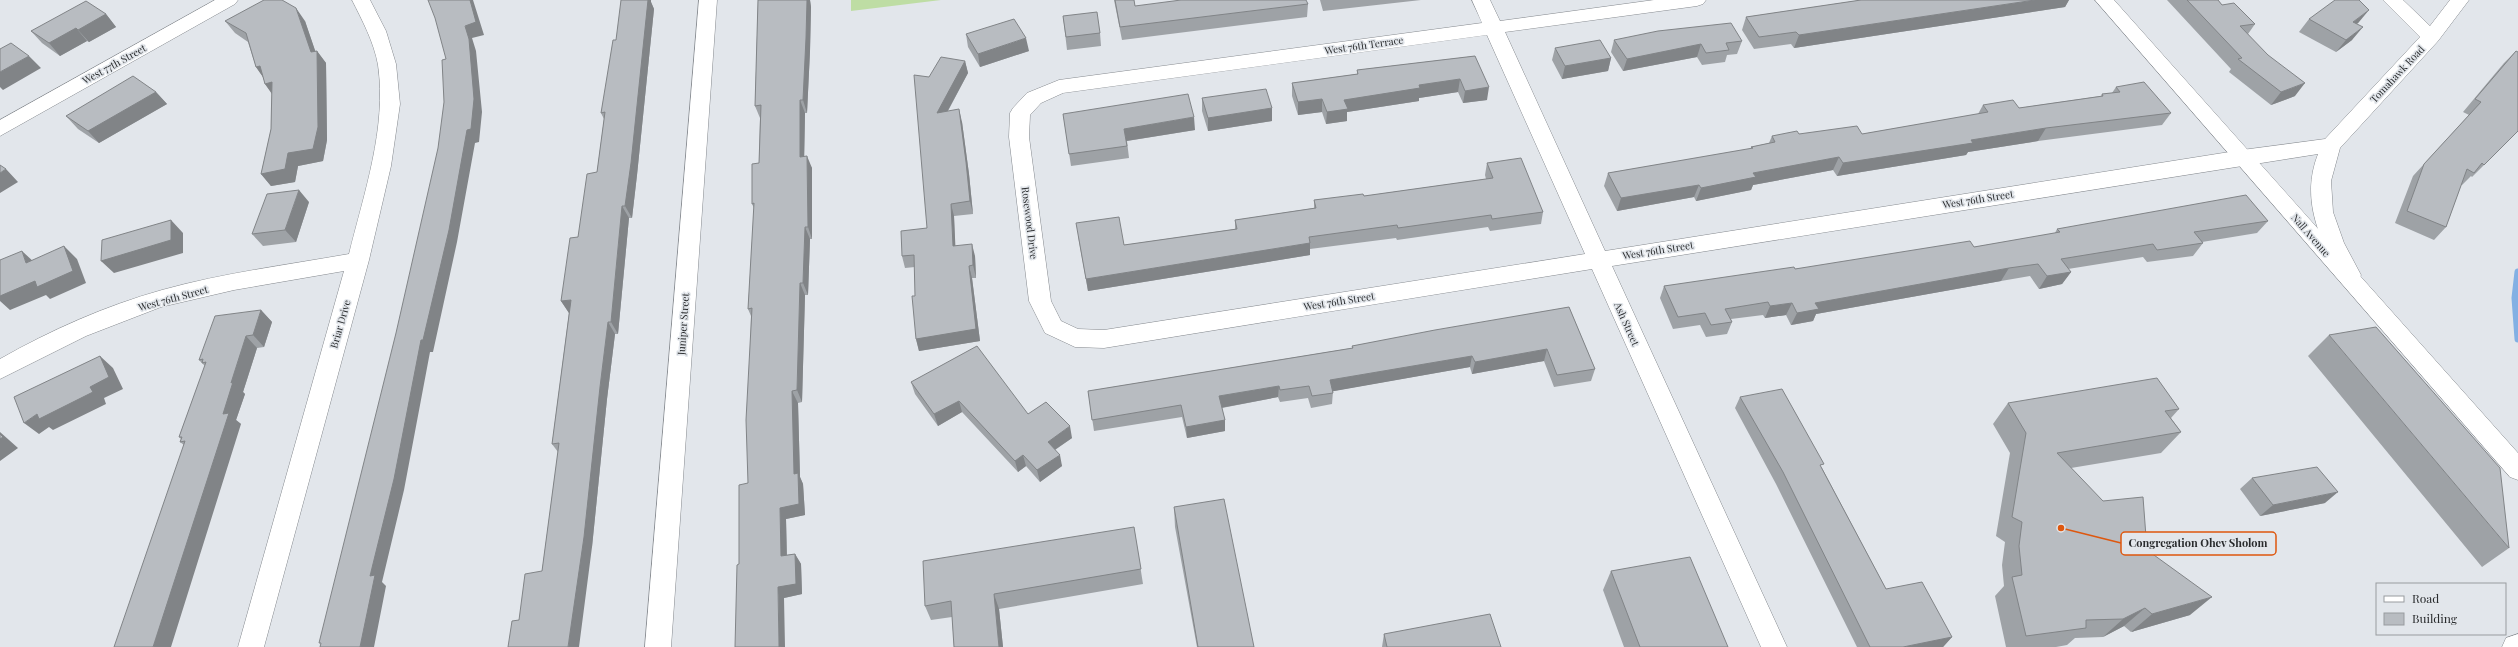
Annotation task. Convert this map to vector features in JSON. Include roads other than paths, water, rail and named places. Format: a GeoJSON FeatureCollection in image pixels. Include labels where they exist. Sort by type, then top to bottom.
{"type":"FeatureCollection","features":[{"type":"Feature","properties":{"kind":"street","name":"West 77th Street"},"geometry":{"type":"LineString","coordinates":[[0,129],[229,0]]}},
{"type":"Feature","properties":{"kind":"street","name":"Briar Drive"},"geometry":{"type":"LineString","coordinates":[[251,647],[358,260],[381,166],[390,104],[387,64],[377,31],[361,0]]}},
{"type":"Feature","properties":{"kind":"street","name":"Juniper Street"},"geometry":{"type":"LineString","coordinates":[[658,647],[708,0]]}},
{"type":"Feature","properties":{"kind":"street","name":"Ash Street"},"geometry":{"type":"LineString","coordinates":[[1481,0],[1774,647]]}},
{"type":"Feature","properties":{"kind":"street","name":"West 76th Terrace"},"geometry":{"type":"LineString","coordinates":[[1034,98],[1059,87],[1697,0]]}},
{"type":"Feature","properties":{"kind":"street","name":"Nall Avenue"},"geometry":{"type":"LineString","coordinates":[[2104,0],[2518,470]]}},
{"type":"Feature","properties":{"kind":"street"},"geometry":{"type":"LineString","coordinates":[[2392,0],[2431,37]]}},
{"type":"Feature","properties":{"kind":"street","name":"Tomahawk Road"},"geometry":{"type":"LineString","coordinates":[[2354,284],[2322,219],[2321,175],[2331,145],[2431,37],[2460,0]]}},
{"type":"Feature","properties":{"kind":"street","name":"Rosewood Drive"},"geometry":{"type":"LineString","coordinates":[[1034,98],[1020,113],[1019,137],[1040,301],[1053,327],[1075,338]]}},
{"type":"Feature","properties":{"kind":"street"},"geometry":{"type":"LineString","coordinates":[[2242,157],[2331,145]]}},
{"type":"Feature","properties":{"kind":"street","name":"West 76th Street"},"geometry":{"type":"LineString","coordinates":[[1075,338],[1104,339],[2242,157]]}},
{"type":"Feature","properties":{"kind":"street","name":"West 76th Street"},"geometry":{"type":"LineString","coordinates":[[0,370],[88,325],[162,299],[199,290],[358,260]]}},
{"type":"Feature","properties":{"kind":"waterway"},"geometry":{"type":"LineString","coordinates":[[2518,272],[2515,298],[2518,339]]}},
{"type":"Feature","properties":{"kind":"place","name":"Congregation Ohev Sholom"},"geometry":{"type":"Point","coordinates":[2061,528]}}]}
